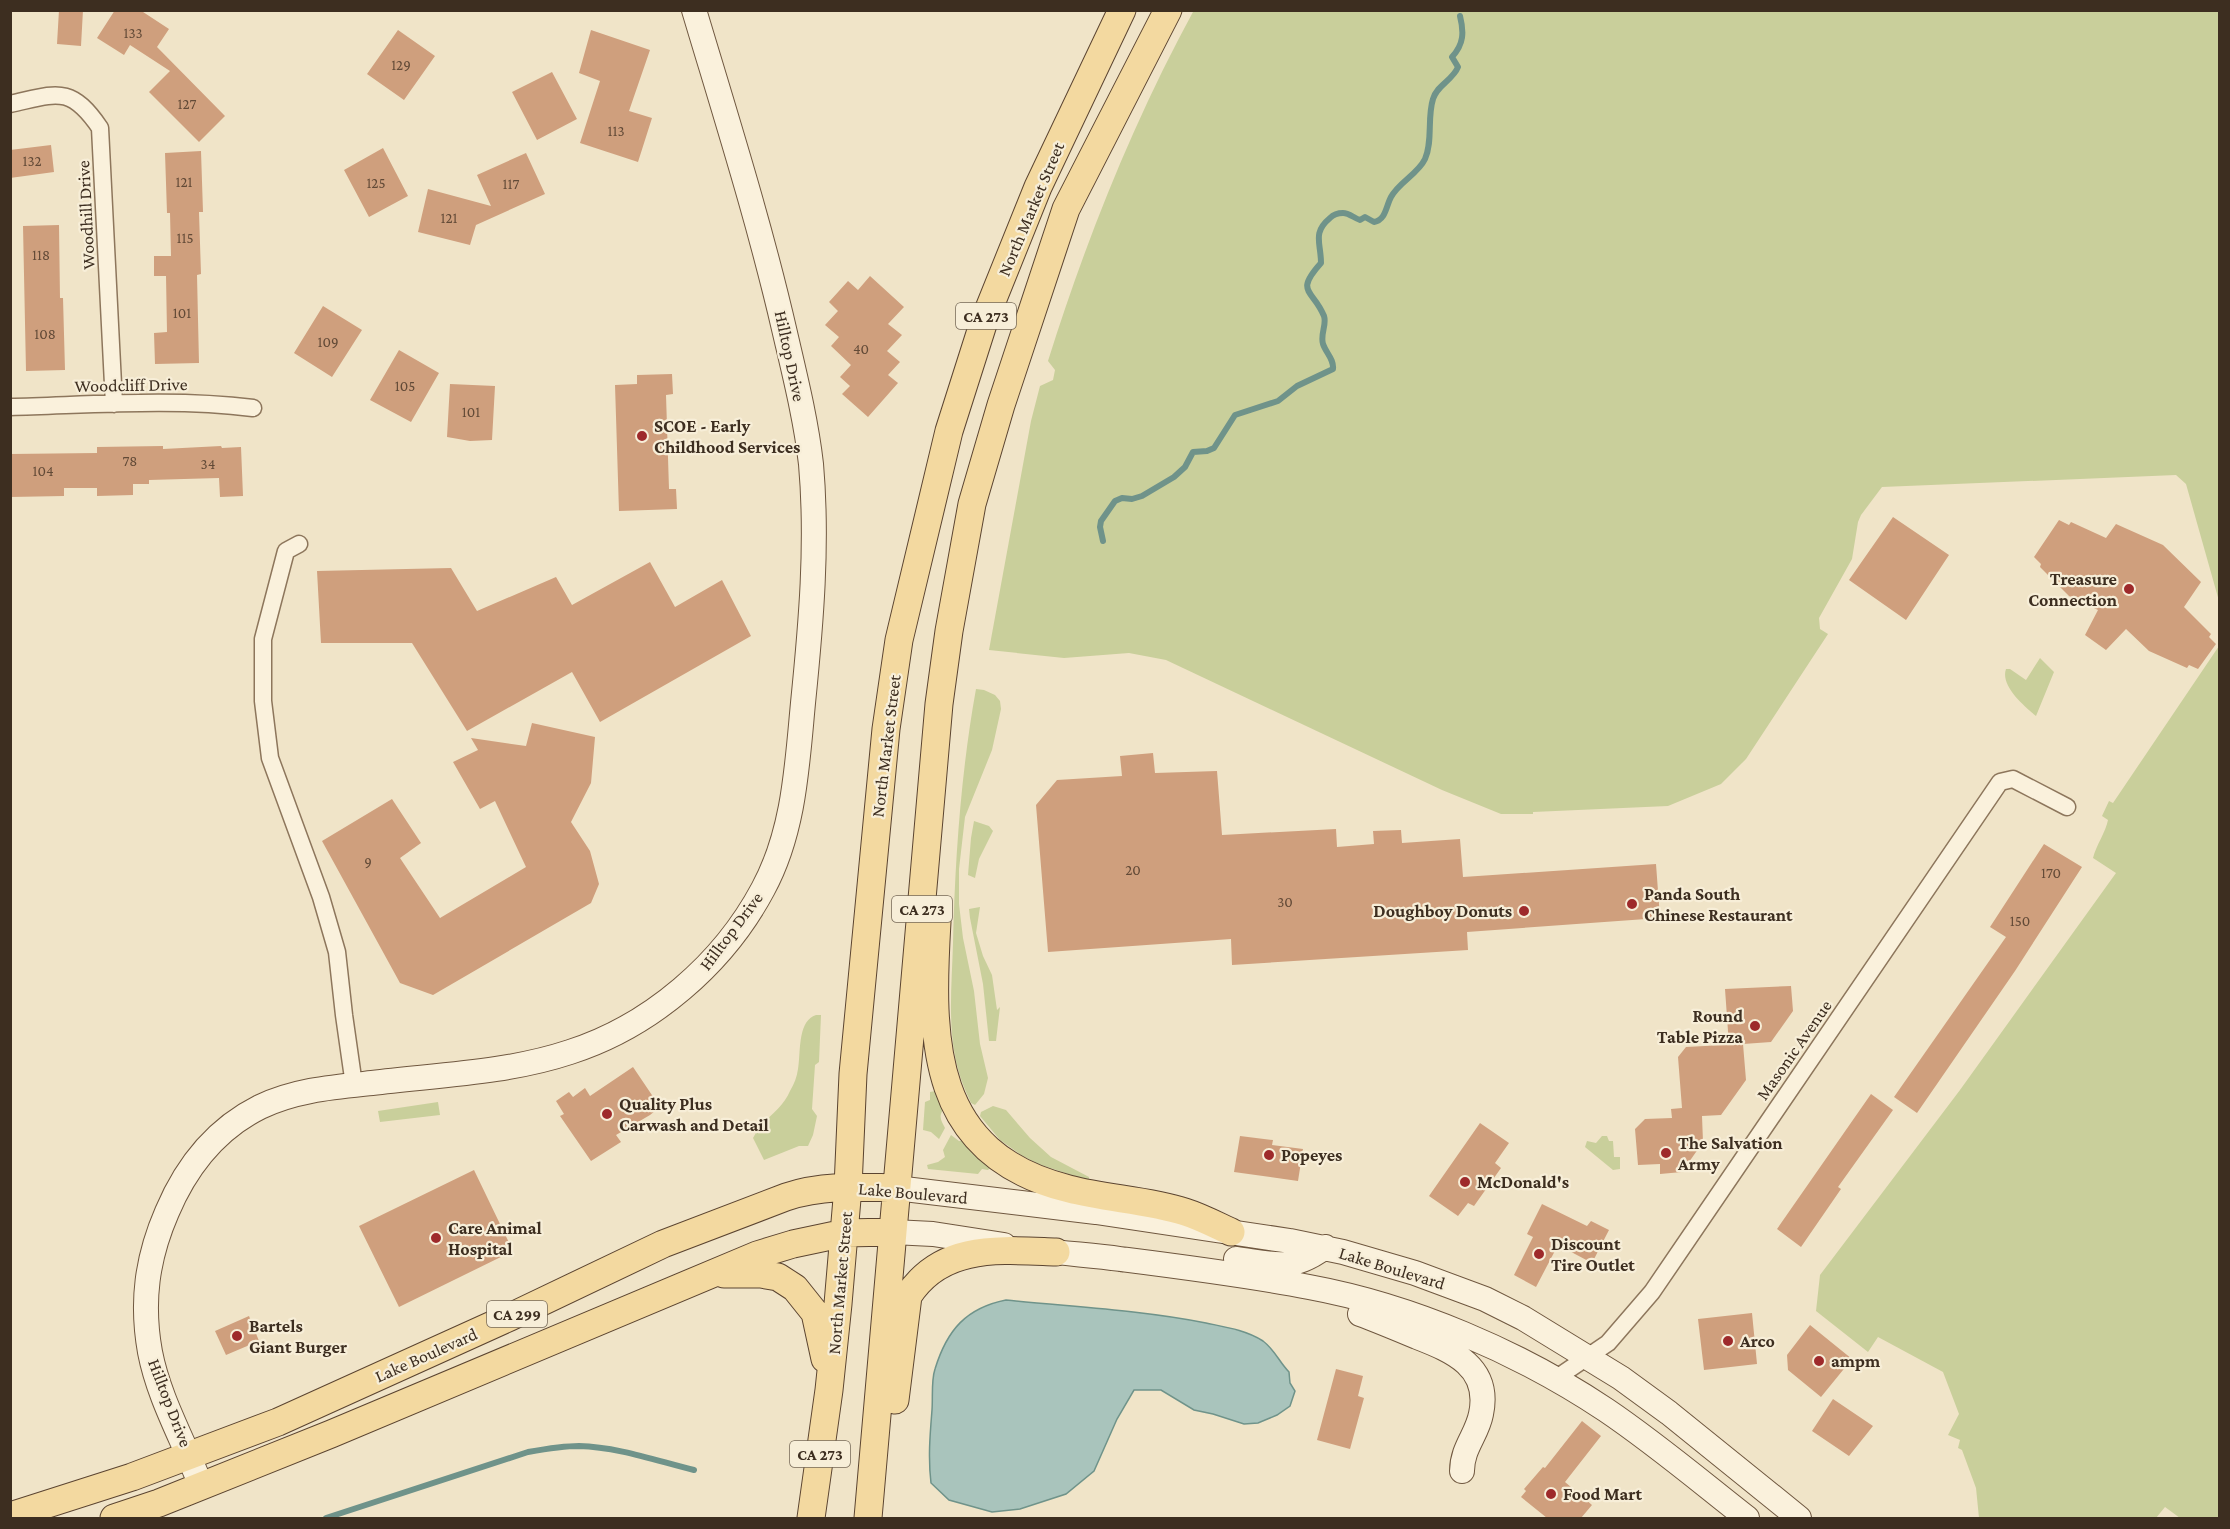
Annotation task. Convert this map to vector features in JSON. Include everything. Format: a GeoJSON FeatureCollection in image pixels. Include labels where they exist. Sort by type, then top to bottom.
{"type":"FeatureCollection","features":[{"type":"Feature","properties":{"kind":"main road","name":"Hilltop Drive"},"geometry":{"type":"LineString","coordinates":[[201,1486],[190,1455],[173,1422],[155,1372],[144,1308],[152,1251],[178,1185],[207,1148],[239,1119],[291,1095],[530,1063],[577,1050],[640,1020],[667,1002],[693,979],[725,944],[762,891],[782,845],[794,792],[814,566],[814,514],[810,460],[796,381],[770,264],[694,10]]}},
{"type":"Feature","properties":{"kind":"main road","name":"North Market Street"},"geometry":{"type":"LineString","coordinates":[[811,1518],[829,1390],[845,1233],[852,1074],[886,729],[899,640],[949,431],[984,321],[1038,187],[1122,10]]}},
{"type":"Feature","properties":{"kind":"main road","name":"North Market Street"},"geometry":{"type":"LineString","coordinates":[[868,1518],[939,704],[949,631],[972,504],[1001,405],[1066,209],[1168,10]]}},
{"type":"Feature","properties":{"kind":"main road"},"geometry":{"type":"LineString","coordinates":[[949,631],[958,685],[941,860],[936,938],[936,1022],[940,1061],[947,1089],[954,1105],[983,1146],[1008,1166],[1035,1179],[1069,1190],[1184,1211],[1232,1232]]}},
{"type":"Feature","properties":{"kind":"main road","name":"Lake Boulevard"},"geometry":{"type":"LineString","coordinates":[[10,1516],[132,1477],[278,1422],[510,1317],[663,1244],[804,1191],[848,1187],[897,1188],[1096,1212],[1232,1232],[1325,1247],[1415,1272],[1485,1299],[1523,1318],[1621,1378],[1669,1413],[1788,1517]]}},
{"type":"Feature","properties":{"kind":"main road","name":"Lake Boulevard"},"geometry":{"type":"LineString","coordinates":[[114,1518],[201,1486],[462,1380],[758,1255],[794,1244],[845,1233],[893,1232],[933,1234],[1056,1252],[1118,1258],[1311,1287],[1440,1324],[1554,1379],[1608,1412],[1747,1518]]}},
{"type":"Feature","properties":{"kind":"main road"},"geometry":{"type":"LineString","coordinates":[[1118,1258],[1156,1250],[1289,1266],[1314,1256],[1325,1247]]}},
{"type":"Feature","properties":{"kind":"main road"},"geometry":{"type":"LineString","coordinates":[[868,1518],[898,1389],[908,1296],[916,1284],[939,1264],[964,1255],[997,1250],[1056,1252]]}},
{"type":"Feature","properties":{"kind":"main road"},"geometry":{"type":"LineString","coordinates":[[714,1274],[761,1274],[778,1277],[795,1288],[815,1313],[829,1390]]}},
{"type":"Feature","properties":{"kind":"main road"},"geometry":{"type":"LineString","coordinates":[[1339,1294],[1359,1314],[1456,1354],[1476,1374],[1482,1392],[1481,1414],[1464,1450],[1462,1471]]}},
{"type":"Feature","properties":{"kind":"main road"},"geometry":{"type":"LineString","coordinates":[[1681,1466],[1713,1476],[1788,1517]]}},
{"type":"Feature","properties":{"kind":"street","name":"Woodhill Drive"},"geometry":{"type":"LineString","coordinates":[[10,104],[49,95],[65,96],[84,106],[100,128],[114,405]]}},
{"type":"Feature","properties":{"kind":"street","name":"Woodcliff Drive"},"geometry":{"type":"LineString","coordinates":[[10,407],[186,403],[253,408]]}},
{"type":"Feature","properties":{"kind":"street"},"geometry":{"type":"LineString","coordinates":[[299,544],[286,551],[264,639],[263,701],[270,758],[321,897],[337,952],[354,1085]]}},
{"type":"Feature","properties":{"kind":"street","name":"Masonic Avenue"},"geometry":{"type":"LineString","coordinates":[[1554,1379],[1608,1343],[1638,1310],[1670,1268],[1733,1171],[1866,981],[2000,782],[2013,779],[2067,807]]}},
{"type":"Feature","properties":{"kind":"green space"},"geometry":{"type":"Polygon","coordinates":[[[1194,10],[2219,11],[2219,601],[2186,484],[2176,475],[1882,487],[1861,515],[1852,559],[1819,618],[1820,629],[1828,634],[1746,759],[1721,784],[1668,806],[1533,812],[1533,814],[1501,814],[1442,790],[1166,660],[1129,653],[1064,658],[989,650],[1031,421],[1040,386],[1053,380],[1055,370],[1048,361],[1078,271],[1112,182],[1151,95],[1194,10]]]}},
{"type":"Feature","properties":{"kind":"green space"},"geometry":{"type":"Polygon","coordinates":[[[2219,646],[2219,1518],[2180,1518],[2165,1507],[2156,1518],[1979,1518],[1976,1488],[1962,1450],[1958,1448],[1960,1440],[1948,1435],[1959,1414],[1943,1372],[1878,1337],[1868,1352],[1816,1311],[1820,1275],[1960,1090],[2116,873],[2093,858],[2108,820],[2102,816],[2109,801],[2113,803],[2219,646]]]}},
{"type":"Feature","properties":{"kind":"green space"},"geometry":{"type":"Polygon","coordinates":[[[2040,658],[2054,672],[2036,716],[2014,695],[2006,682],[2005,675],[2006,669],[2010,669],[2026,680],[2040,658]]]}},
{"type":"Feature","properties":{"kind":"green space"},"geometry":{"type":"Polygon","coordinates":[[[976,689],[995,695],[1000,701],[1001,709],[992,750],[965,817],[959,869],[959,904],[963,938],[974,991],[980,1044],[988,1078],[984,1094],[975,1105],[968,1097],[956,1062],[951,1000],[955,879],[960,815],[966,752],[976,689]]]}},
{"type":"Feature","properties":{"kind":"green space"},"geometry":{"type":"Polygon","coordinates":[[[974,821],[989,826],[993,831],[979,859],[975,878],[968,875],[974,821]]]}},
{"type":"Feature","properties":{"kind":"green space"},"geometry":{"type":"Polygon","coordinates":[[[980,907],[976,933],[992,975],[997,1010],[1000,1007],[996,1041],[989,1041],[983,984],[970,918],[969,909],[980,907]]]}},
{"type":"Feature","properties":{"kind":"green space"},"geometry":{"type":"Polygon","coordinates":[[[821,1015],[819,1062],[815,1065],[812,1109],[817,1116],[813,1135],[808,1146],[799,1146],[764,1160],[753,1138],[756,1129],[787,1097],[797,1075],[803,1031],[810,1018],[821,1015]]]}},
{"type":"Feature","properties":{"kind":"green space"},"geometry":{"type":"Polygon","coordinates":[[[935,1091],[943,1110],[941,1117],[945,1128],[939,1139],[931,1132],[923,1130],[925,1102],[930,1100],[930,1092],[935,1091]]]}},
{"type":"Feature","properties":{"kind":"green space"},"geometry":{"type":"Polygon","coordinates":[[[438,1102],[440,1115],[380,1122],[378,1111],[438,1102]]]}},
{"type":"Feature","properties":{"kind":"green space"},"geometry":{"type":"Polygon","coordinates":[[[993,1106],[1006,1110],[1030,1138],[1051,1157],[1089,1177],[1089,1181],[1038,1164],[1000,1140],[980,1116],[981,1112],[993,1106]]]}},
{"type":"Feature","properties":{"kind":"green space"},"geometry":{"type":"Polygon","coordinates":[[[951,1135],[963,1141],[990,1168],[982,1169],[978,1174],[928,1169],[927,1165],[945,1157],[943,1150],[951,1135]]]}},
{"type":"Feature","properties":{"kind":"green space"},"geometry":{"type":"Polygon","coordinates":[[[1602,1136],[1607,1136],[1609,1141],[1613,1141],[1614,1157],[1620,1157],[1620,1169],[1613,1170],[1585,1147],[1587,1141],[1596,1143],[1602,1136]]]}},
{"type":"Feature","properties":{"kind":"water"},"geometry":{"type":"Polygon","coordinates":[[[1006,1300],[1157,1315],[1221,1326],[1250,1334],[1267,1344],[1289,1372],[1290,1383],[1295,1391],[1290,1406],[1277,1415],[1258,1423],[1244,1424],[1194,1410],[1161,1390],[1134,1390],[1117,1419],[1094,1471],[1066,1494],[1020,1509],[992,1512],[949,1500],[931,1483],[930,1446],[935,1369],[946,1343],[960,1323],[980,1309],[1006,1300]]]}},
{"type":"Feature","properties":{"kind":"building"},"geometry":{"type":"Polygon","coordinates":[[[59,10],[83,10],[81,46],[57,44],[59,10]]]}},
{"type":"Feature","properties":{"kind":"building"},"geometry":{"type":"Polygon","coordinates":[[[115,10],[140,10],[169,29],[157,47],[225,116],[199,142],[149,92],[170,71],[130,45],[124,55],[97,38],[115,10]]]}},
{"type":"Feature","properties":{"kind":"building"},"geometry":{"type":"Polygon","coordinates":[[[398,30],[435,56],[404,100],[367,74],[398,30]]]}},
{"type":"Feature","properties":{"kind":"building"},"geometry":{"type":"Polygon","coordinates":[[[591,30],[650,50],[629,111],[652,118],[638,162],[580,143],[600,81],[579,73],[591,30]]]}},
{"type":"Feature","properties":{"kind":"building"},"geometry":{"type":"Polygon","coordinates":[[[552,72],[577,119],[537,140],[512,92],[552,72]]]}},
{"type":"Feature","properties":{"kind":"building"},"geometry":{"type":"Polygon","coordinates":[[[51,145],[54,172],[10,178],[10,150],[51,145]]]}},
{"type":"Feature","properties":{"kind":"building"},"geometry":{"type":"Polygon","coordinates":[[[383,148],[408,196],[369,217],[344,170],[383,148]]]}},
{"type":"Feature","properties":{"kind":"building"},"geometry":{"type":"Polygon","coordinates":[[[201,151],[203,212],[199,212],[201,274],[197,275],[199,363],[155,364],[154,333],[167,332],[166,276],[154,276],[154,256],[171,256],[165,153],[201,151]]]}},
{"type":"Feature","properties":{"kind":"building"},"geometry":{"type":"Polygon","coordinates":[[[526,153],[545,194],[476,225],[470,245],[418,232],[428,189],[491,206],[477,175],[526,153]]]}},
{"type":"Feature","properties":{"kind":"building"},"geometry":{"type":"Polygon","coordinates":[[[59,225],[60,298],[63,298],[65,370],[26,371],[23,226],[59,225]]]}},
{"type":"Feature","properties":{"kind":"building"},"geometry":{"type":"Polygon","coordinates":[[[870,276],[904,307],[888,324],[902,335],[887,351],[900,362],[888,375],[898,383],[868,417],[842,394],[850,386],[840,377],[851,365],[831,346],[839,337],[825,325],[838,311],[829,302],[848,281],[858,290],[870,276]]]}},
{"type":"Feature","properties":{"kind":"building"},"geometry":{"type":"Polygon","coordinates":[[[323,306],[362,330],[332,377],[294,353],[323,306]]]}},
{"type":"Feature","properties":{"kind":"building"},"geometry":{"type":"Polygon","coordinates":[[[399,350],[439,373],[411,422],[370,400],[399,350]]]}},
{"type":"Feature","properties":{"kind":"building","name":"SCOE - Early Childhood Services"},"geometry":{"type":"Polygon","coordinates":[[[672,374],[673,394],[666,395],[669,489],[676,489],[677,509],[619,511],[615,385],[637,384],[637,375],[672,374]]]}},
{"type":"Feature","properties":{"kind":"building"},"geometry":{"type":"Polygon","coordinates":[[[450,384],[495,386],[492,440],[470,441],[447,437],[450,384]]]}},
{"type":"Feature","properties":{"kind":"building"},"geometry":{"type":"Polygon","coordinates":[[[163,446],[163,449],[241,447],[243,496],[220,497],[219,478],[149,480],[149,484],[133,484],[133,495],[97,496],[97,488],[64,488],[64,496],[10,497],[10,454],[97,453],[97,447],[163,446]]]}},
{"type":"Feature","properties":{"kind":"building"},"geometry":{"type":"Polygon","coordinates":[[[1893,517],[1949,555],[1906,620],[1849,580],[1893,517]]]}},
{"type":"Feature","properties":{"kind":"building","name":"Treasure Connection"},"geometry":{"type":"Polygon","coordinates":[[[2059,520],[2069,525],[2071,522],[2106,538],[2116,524],[2163,545],[2201,582],[2184,607],[2211,634],[2209,637],[2216,644],[2198,669],[2189,665],[2187,668],[2149,651],[2126,629],[2106,650],[2085,635],[2098,610],[2069,596],[2040,567],[2041,564],[2034,557],[2059,520]]]}},
{"type":"Feature","properties":{"kind":"building"},"geometry":{"type":"Polygon","coordinates":[[[650,562],[675,607],[722,580],[751,636],[600,722],[572,672],[467,731],[412,643],[321,643],[317,571],[451,568],[477,611],[556,577],[572,605],[650,562]]]}},
{"type":"Feature","properties":{"kind":"building"},"geometry":{"type":"Polygon","coordinates":[[[532,723],[595,737],[591,783],[571,822],[590,851],[599,884],[591,903],[433,995],[400,983],[322,841],[392,799],[421,843],[400,858],[440,918],[526,867],[495,801],[480,809],[453,762],[478,750],[471,738],[526,746],[532,723]]]}},
{"type":"Feature","properties":{"kind":"building"},"geometry":{"type":"Polygon","coordinates":[[[1153,753],[1155,773],[1217,771],[1222,835],[1336,829],[1337,847],[1374,844],[1373,831],[1401,830],[1402,843],[1460,839],[1463,877],[1656,864],[1660,918],[1467,932],[1468,950],[1232,965],[1231,939],[1048,952],[1036,805],[1057,780],[1122,776],[1120,756],[1153,753]]]}},
{"type":"Feature","properties":{"kind":"building"},"geometry":{"type":"Polygon","coordinates":[[[2044,844],[2082,867],[2015,971],[1917,1113],[1894,1097],[2006,937],[1990,927],[2044,844]]]}},
{"type":"Feature","properties":{"kind":"building","name":"Round Table Pizza"},"geometry":{"type":"Polygon","coordinates":[[[1791,986],[1793,1011],[1771,1042],[1729,1045],[1725,989],[1791,986]]]}},
{"type":"Feature","properties":{"kind":"building"},"geometry":{"type":"Polygon","coordinates":[[[1743,1044],[1746,1080],[1721,1115],[1702,1116],[1703,1142],[1682,1172],[1660,1174],[1660,1164],[1638,1165],[1635,1129],[1645,1119],[1672,1118],[1671,1109],[1682,1108],[1678,1057],[1686,1047],[1743,1044]]]}},
{"type":"Feature","properties":{"kind":"building","name":"Quality Plus Carwash and Detail"},"geometry":{"type":"Polygon","coordinates":[[[633,1067],[660,1107],[616,1135],[621,1142],[591,1161],[560,1116],[564,1114],[556,1101],[569,1092],[573,1097],[585,1088],[590,1096],[633,1067]]]}},
{"type":"Feature","properties":{"kind":"building"},"geometry":{"type":"Polygon","coordinates":[[[1871,1094],[1893,1110],[1838,1187],[1841,1189],[1801,1247],[1777,1229],[1871,1094]]]}},
{"type":"Feature","properties":{"kind":"building","name":"McDonald's"},"geometry":{"type":"Polygon","coordinates":[[[1480,1123],[1509,1143],[1495,1163],[1501,1168],[1474,1206],[1468,1203],[1458,1216],[1429,1196],[1480,1123]]]}},
{"type":"Feature","properties":{"kind":"building","name":"Popeyes"},"geometry":{"type":"Polygon","coordinates":[[[1240,1136],[1273,1140],[1272,1145],[1303,1149],[1298,1181],[1234,1172],[1240,1136]]]}},
{"type":"Feature","properties":{"kind":"building","name":"Care Animal Hospital"},"geometry":{"type":"Polygon","coordinates":[[[474,1170],[513,1251],[399,1307],[359,1226],[474,1170]]]}},
{"type":"Feature","properties":{"kind":"building","name":"Discount Tire Outlet"},"geometry":{"type":"Polygon","coordinates":[[[1542,1204],[1587,1226],[1591,1221],[1609,1230],[1592,1263],[1558,1245],[1536,1287],[1514,1275],[1533,1237],[1527,1234],[1542,1204]]]}},
{"type":"Feature","properties":{"kind":"building","name":"Arco"},"geometry":{"type":"Polygon","coordinates":[[[1752,1313],[1757,1364],[1704,1370],[1698,1319],[1752,1313]]]}},
{"type":"Feature","properties":{"kind":"building","name":"Bartels Giant Burger"},"geometry":{"type":"Polygon","coordinates":[[[249,1316],[259,1341],[226,1355],[215,1331],[249,1316]]]}},
{"type":"Feature","properties":{"kind":"building","name":"ampm"},"geometry":{"type":"Polygon","coordinates":[[[1810,1325],[1852,1359],[1821,1397],[1788,1370],[1787,1355],[1810,1325]]]}},
{"type":"Feature","properties":{"kind":"building"},"geometry":{"type":"Polygon","coordinates":[[[1336,1369],[1363,1376],[1358,1396],[1364,1398],[1350,1449],[1317,1440],[1336,1369]]]}},
{"type":"Feature","properties":{"kind":"building"},"geometry":{"type":"Polygon","coordinates":[[[1833,1399],[1873,1426],[1849,1456],[1812,1431],[1833,1399]]]}},
{"type":"Feature","properties":{"kind":"building"},"geometry":{"type":"Polygon","coordinates":[[[1582,1421],[1601,1436],[1565,1482],[1592,1505],[1581,1518],[1547,1518],[1521,1497],[1526,1491],[1524,1489],[1543,1467],[1545,1468],[1582,1421]]]}},
{"type":"Feature","properties":{"kind":"waterway"},"geometry":{"type":"LineString","coordinates":[[1103,541],[1101,521],[1115,501],[1142,496],[1174,477],[1185,467],[1193,452],[1214,448],[1235,415],[1278,401],[1297,386],[1333,369],[1322,340],[1324,316],[1307,286],[1321,263],[1319,234],[1324,223],[1336,214],[1347,214],[1360,220],[1365,217],[1374,222],[1381,219],[1394,192],[1422,164],[1429,145],[1433,99],[1458,67],[1452,57],[1462,38],[1460,16]]}},
{"type":"Feature","properties":{"kind":"waterway"},"geometry":{"type":"LineString","coordinates":[[326,1518],[528,1452],[554,1448],[579,1446],[608,1449],[694,1470]]}},
{"type":"Feature","properties":{"kind":"place","name":"SCOE - Early Childhood Services"},"geometry":{"type":"Point","coordinates":[642,436]}},
{"type":"Feature","properties":{"kind":"place","name":"Treasure Connection"},"geometry":{"type":"Point","coordinates":[2129,589]}},
{"type":"Feature","properties":{"kind":"place","name":"Panda South Chinese Restaurant"},"geometry":{"type":"Point","coordinates":[1632,904]}},
{"type":"Feature","properties":{"kind":"place","name":"Doughboy Donuts"},"geometry":{"type":"Point","coordinates":[1524,911]}},
{"type":"Feature","properties":{"kind":"place","name":"Round Table Pizza"},"geometry":{"type":"Point","coordinates":[1755,1026]}},
{"type":"Feature","properties":{"kind":"place","name":"Quality Plus Carwash and Detail"},"geometry":{"type":"Point","coordinates":[607,1114]}},
{"type":"Feature","properties":{"kind":"place","name":"The Salvation Army"},"geometry":{"type":"Point","coordinates":[1666,1153]}},
{"type":"Feature","properties":{"kind":"place","name":"Popeyes"},"geometry":{"type":"Point","coordinates":[1269,1155]}},
{"type":"Feature","properties":{"kind":"place","name":"McDonald's"},"geometry":{"type":"Point","coordinates":[1465,1182]}},
{"type":"Feature","properties":{"kind":"place","name":"Care Animal Hospital"},"geometry":{"type":"Point","coordinates":[436,1238]}},
{"type":"Feature","properties":{"kind":"place","name":"Discount Tire Outlet"},"geometry":{"type":"Point","coordinates":[1539,1254]}},
{"type":"Feature","properties":{"kind":"place","name":"Bartels Giant Burger"},"geometry":{"type":"Point","coordinates":[237,1336]}},
{"type":"Feature","properties":{"kind":"place","name":"Arco"},"geometry":{"type":"Point","coordinates":[1728,1341]}},
{"type":"Feature","properties":{"kind":"place","name":"ampm"},"geometry":{"type":"Point","coordinates":[1819,1361]}},
{"type":"Feature","properties":{"kind":"place","name":"Food Mart"},"geometry":{"type":"Point","coordinates":[1551,1494]}}]}
